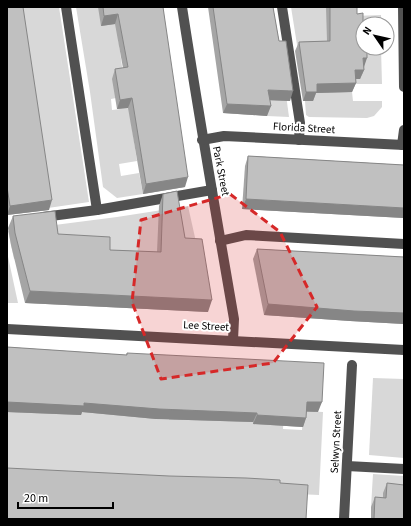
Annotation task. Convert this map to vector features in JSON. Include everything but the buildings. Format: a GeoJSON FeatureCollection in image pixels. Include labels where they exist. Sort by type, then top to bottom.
{"type":"FeatureCollection","features":[{"type":"Feature","properties":{"kind":"street"},"geometry":{"type":"LineString","coordinates":[[66,7],[97,210]]}},
{"type":"Feature","properties":{"kind":"street","name":"Park Street"},"geometry":{"type":"LineString","coordinates":[[182,7],[202,140],[234,319],[233,340]]}},
{"type":"Feature","properties":{"kind":"street"},"geometry":{"type":"LineString","coordinates":[[282,7],[299,116],[300,140]]}},
{"type":"Feature","properties":{"kind":"street"},"geometry":{"type":"LineString","coordinates":[[403,7],[404,87]]}},
{"type":"Feature","properties":{"kind":"street"},"geometry":{"type":"LineString","coordinates":[[403,145],[404,130]]}},
{"type":"Feature","properties":{"kind":"street","name":"Florida Street"},"geometry":{"type":"LineString","coordinates":[[202,140],[224,136],[403,145]]}},
{"type":"Feature","properties":{"kind":"street"},"geometry":{"type":"LineString","coordinates":[[30,219],[97,210],[212,190]]}},
{"type":"Feature","properties":{"kind":"street"},"geometry":{"type":"LineString","coordinates":[[220,241],[246,235],[404,244]]}},
{"type":"Feature","properties":{"kind":"street","name":"Lee Street"},"geometry":{"type":"LineString","coordinates":[[7,328],[404,350]]}},
{"type":"Feature","properties":{"kind":"street","name":"Selwyn Street"},"geometry":{"type":"LineString","coordinates":[[344,519],[352,366]]}},
{"type":"Feature","properties":{"kind":"street"},"geometry":{"type":"LineString","coordinates":[[347,466],[404,469]]}},
{"type":"Feature","properties":{"kind":"highlighted area"},"geometry":{"type":"Polygon","coordinates":[[[230,194],[280,232],[317,307],[273,363],[161,379],[132,302],[141,220],[230,194]]]}},
{"type":"Feature","properties":{"kind":"shaded area"},"geometry":{"type":"Polygon","coordinates":[[[18,7],[59,7],[89,202],[48,208],[18,7]]]}},
{"type":"Feature","properties":{"kind":"shaded area"},"geometry":{"type":"Polygon","coordinates":[[[76,7],[114,7],[126,96],[111,99],[112,110],[129,108],[137,161],[119,164],[121,176],[139,173],[143,194],[117,198],[103,187],[90,92],[76,7]]]}},
{"type":"Feature","properties":{"kind":"shaded area"},"geometry":{"type":"Polygon","coordinates":[[[291,7],[354,7],[327,92],[352,92],[353,101],[382,101],[382,107],[374,116],[367,118],[309,117],[306,115],[305,101],[313,101],[298,51],[291,7]]]}},
{"type":"Feature","properties":{"kind":"shaded area"},"geometry":{"type":"Polygon","coordinates":[[[381,15],[355,16],[355,56],[381,56],[382,84],[352,84],[354,16],[381,15]]]}},
{"type":"Feature","properties":{"kind":"shaded area"},"geometry":{"type":"Polygon","coordinates":[[[284,80],[289,117],[267,116],[264,97],[284,80]]]}},
{"type":"Feature","properties":{"kind":"shaded area"},"geometry":{"type":"Polygon","coordinates":[[[188,206],[198,251],[157,264],[14,259],[8,231],[188,206]]]}},
{"type":"Feature","properties":{"kind":"shaded area"},"geometry":{"type":"Polygon","coordinates":[[[7,252],[18,303],[7,303],[7,252]]]}},
{"type":"Feature","properties":{"kind":"shaded area"},"geometry":{"type":"Polygon","coordinates":[[[373,378],[404,379],[404,458],[369,455],[373,378]]]}},
{"type":"Feature","properties":{"kind":"shaded area"},"geometry":{"type":"Polygon","coordinates":[[[7,396],[157,405],[156,419],[169,420],[169,405],[284,410],[283,429],[302,430],[303,411],[323,412],[319,495],[276,493],[7,492],[7,396]]]}},
{"type":"Feature","properties":{"kind":"shaded area"},"geometry":{"type":"Polygon","coordinates":[[[373,474],[404,476],[404,494],[382,507],[371,507],[373,474]]]}}]}
